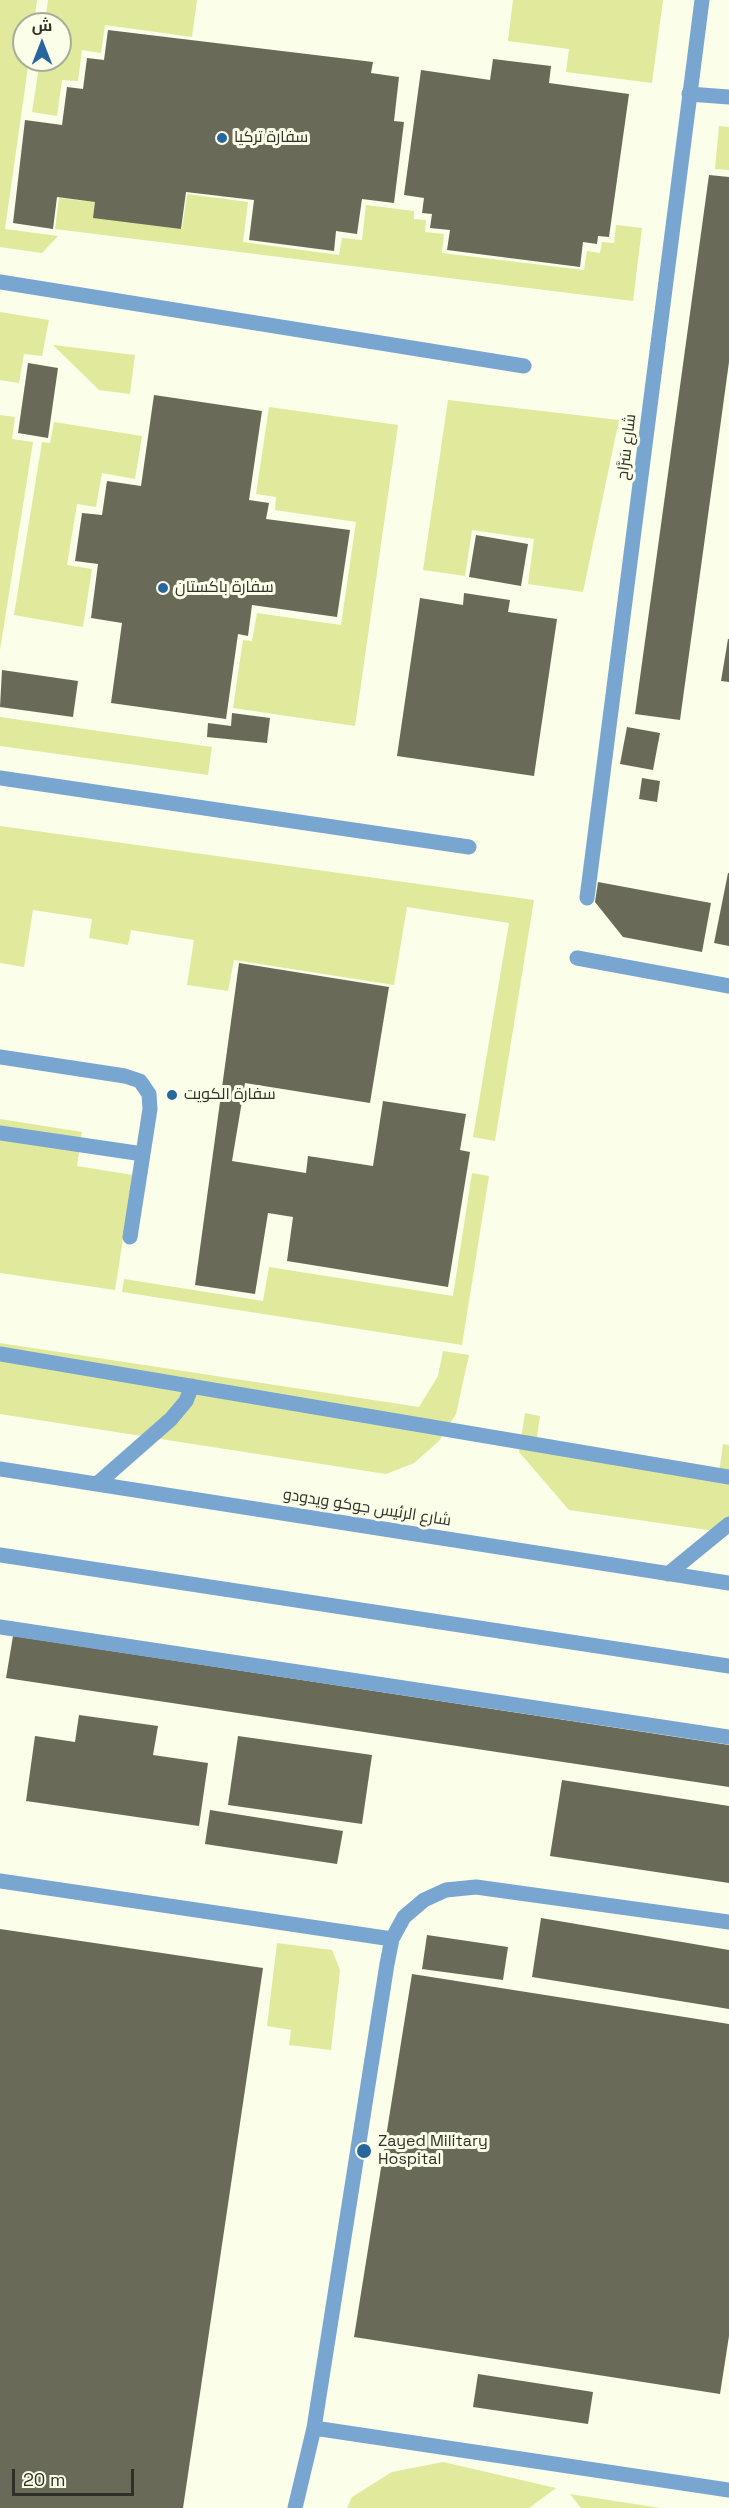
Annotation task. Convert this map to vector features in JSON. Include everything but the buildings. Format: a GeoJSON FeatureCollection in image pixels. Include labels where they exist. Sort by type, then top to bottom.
{"type":"FeatureCollection","features":[{"type":"Feature","properties":{"kind":"street","name":"شارع سَرَّاح"},"geometry":{"type":"LineString","coordinates":[[587,898],[702,0]]}},
{"type":"Feature","properties":{"kind":"street"},"geometry":{"type":"LineString","coordinates":[[689,93],[729,98]]}},
{"type":"Feature","properties":{"kind":"street"},"geometry":{"type":"LineString","coordinates":[[0,282],[524,366]]}},
{"type":"Feature","properties":{"kind":"street"},"geometry":{"type":"LineString","coordinates":[[0,778],[469,847]]}},
{"type":"Feature","properties":{"kind":"street"},"geometry":{"type":"LineString","coordinates":[[577,958],[729,986]]}},
{"type":"Feature","properties":{"kind":"street"},"geometry":{"type":"LineString","coordinates":[[0,1057],[125,1076],[140,1081],[149,1094],[150,1109],[130,1237]]}},
{"type":"Feature","properties":{"kind":"street"},"geometry":{"type":"LineString","coordinates":[[0,1133],[143,1154]]}},
{"type":"Feature","properties":{"kind":"street"},"geometry":{"type":"LineString","coordinates":[[0,1354],[729,1477]]}},
{"type":"Feature","properties":{"kind":"street"},"geometry":{"type":"LineString","coordinates":[[97,1484],[171,1419],[186,1401],[192,1386]]}},
{"type":"Feature","properties":{"kind":"street","name":"شارع الرئيس جوكو ويدودو"},"geometry":{"type":"LineString","coordinates":[[0,1470],[729,1583]]}},
{"type":"Feature","properties":{"kind":"street"},"geometry":{"type":"LineString","coordinates":[[668,1574],[729,1524]]}},
{"type":"Feature","properties":{"kind":"street"},"geometry":{"type":"LineString","coordinates":[[0,1555],[729,1666]]}},
{"type":"Feature","properties":{"kind":"street"},"geometry":{"type":"LineString","coordinates":[[0,1628],[729,1737]]}},
{"type":"Feature","properties":{"kind":"street"},"geometry":{"type":"LineString","coordinates":[[0,1881],[392,1940]]}},
{"type":"Feature","properties":{"kind":"street"},"geometry":{"type":"LineString","coordinates":[[295,2508],[314,2428],[392,1940],[404,1917],[423,1900],[446,1890],[476,1887],[729,1922]]}},
{"type":"Feature","properties":{"kind":"street"},"geometry":{"type":"LineString","coordinates":[[314,2428],[729,2490]]}},
{"type":"Feature","properties":{"kind":"green space"},"geometry":{"type":"Polygon","coordinates":[[[0,0],[37,0],[36,12],[12,12],[12,72],[27,72],[5,229],[58,236],[42,253],[0,247],[0,0]]]}},
{"type":"Feature","properties":{"kind":"green space"},"geometry":{"type":"Polygon","coordinates":[[[48,0],[197,0],[192,37],[105,25],[101,53],[82,50],[78,81],[62,80],[57,116],[32,112],[38,72],[72,72],[72,12],[46,12],[48,0]]]}},
{"type":"Feature","properties":{"kind":"green space"},"geometry":{"type":"Polygon","coordinates":[[[513,0],[663,0],[652,83],[566,72],[569,49],[508,41],[513,0]]]}},
{"type":"Feature","properties":{"kind":"green space"},"geometry":{"type":"Polygon","coordinates":[[[719,126],[729,127],[729,170],[715,169],[719,126]]]}},
{"type":"Feature","properties":{"kind":"green space"},"geometry":{"type":"Polygon","coordinates":[[[187,194],[248,202],[243,242],[339,255],[342,238],[362,240],[366,205],[414,211],[414,219],[426,220],[425,232],[444,234],[442,253],[584,270],[587,251],[600,253],[602,242],[614,243],[616,225],[642,228],[633,301],[55,229],[59,198],[95,202],[94,217],[182,229],[187,194]]]}},
{"type":"Feature","properties":{"kind":"green space"},"geometry":{"type":"Polygon","coordinates":[[[0,312],[49,320],[42,356],[24,354],[19,383],[0,380],[0,312]]]}},
{"type":"Feature","properties":{"kind":"green space"},"geometry":{"type":"Polygon","coordinates":[[[53,345],[135,355],[130,394],[99,390],[53,345]]]}},
{"type":"Feature","properties":{"kind":"green space"},"geometry":{"type":"Polygon","coordinates":[[[448,400],[619,420],[583,592],[528,584],[534,539],[472,530],[465,576],[423,570],[448,400]]]}},
{"type":"Feature","properties":{"kind":"green space"},"geometry":{"type":"Polygon","coordinates":[[[269,407],[398,425],[355,726],[233,708],[243,640],[252,641],[257,613],[341,625],[356,522],[275,510],[276,497],[256,494],[269,407]]]}},
{"type":"Feature","properties":{"kind":"green space"},"geometry":{"type":"Polygon","coordinates":[[[0,415],[15,417],[12,439],[33,442],[0,650],[0,415]]]}},
{"type":"Feature","properties":{"kind":"green space"},"geometry":{"type":"Polygon","coordinates":[[[54,422],[142,436],[135,479],[102,473],[96,507],[77,504],[67,565],[92,569],[83,627],[14,615],[42,442],[50,443],[54,422]]]}},
{"type":"Feature","properties":{"kind":"green space"},"geometry":{"type":"Polygon","coordinates":[[[0,717],[212,747],[208,775],[0,746],[0,717]]]}},
{"type":"Feature","properties":{"kind":"green space"},"geometry":{"type":"Polygon","coordinates":[[[0,826],[534,900],[495,1141],[473,1137],[509,923],[407,907],[394,985],[234,960],[228,991],[187,985],[194,940],[131,930],[128,945],[89,938],[92,919],[33,910],[24,967],[0,963],[0,826]]]}},
{"type":"Feature","properties":{"kind":"green space"},"geometry":{"type":"Polygon","coordinates":[[[0,1119],[82,1132],[77,1166],[133,1175],[115,1290],[0,1273],[0,1119]]]}},
{"type":"Feature","properties":{"kind":"green space"},"geometry":{"type":"Polygon","coordinates":[[[472,1173],[489,1176],[462,1345],[122,1292],[124,1279],[263,1301],[269,1267],[453,1296],[472,1173]]]}},
{"type":"Feature","properties":{"kind":"green space"},"geometry":{"type":"Polygon","coordinates":[[[0,1343],[419,1407],[438,1376],[443,1351],[469,1355],[456,1414],[439,1441],[414,1463],[386,1474],[0,1414],[0,1343]]]}},
{"type":"Feature","properties":{"kind":"green space"},"geometry":{"type":"Polygon","coordinates":[[[525,1413],[540,1416],[536,1444],[719,1473],[723,1444],[729,1445],[729,1533],[569,1510],[519,1452],[525,1413]]]}},
{"type":"Feature","properties":{"kind":"green space"},"geometry":{"type":"Polygon","coordinates":[[[277,1943],[332,1950],[340,1970],[331,2050],[289,2045],[291,2030],[267,2026],[277,1943]]]}},
{"type":"Feature","properties":{"kind":"green space"},"geometry":{"type":"Polygon","coordinates":[[[443,2462],[556,2488],[529,2508],[347,2508],[352,2497],[392,2472],[443,2462]]]}},
{"type":"Feature","properties":{"kind":"green space"},"geometry":{"type":"Polygon","coordinates":[[[570,2494],[660,2508],[581,2508],[570,2494]]]}},
{"type":"Feature","properties":{"kind":"place","name":"سفارة تركيا"},"geometry":{"type":"Point","coordinates":[222,138]}},
{"type":"Feature","properties":{"kind":"place","name":"سفارة باكستان"},"geometry":{"type":"Point","coordinates":[163,588]}},
{"type":"Feature","properties":{"kind":"place","name":"سفارة الكويت"},"geometry":{"type":"Point","coordinates":[172,1095]}},
{"type":"Feature","properties":{"kind":"place","name":"Zayed Military Hospital"},"geometry":{"type":"Point","coordinates":[364,2151]}}]}
